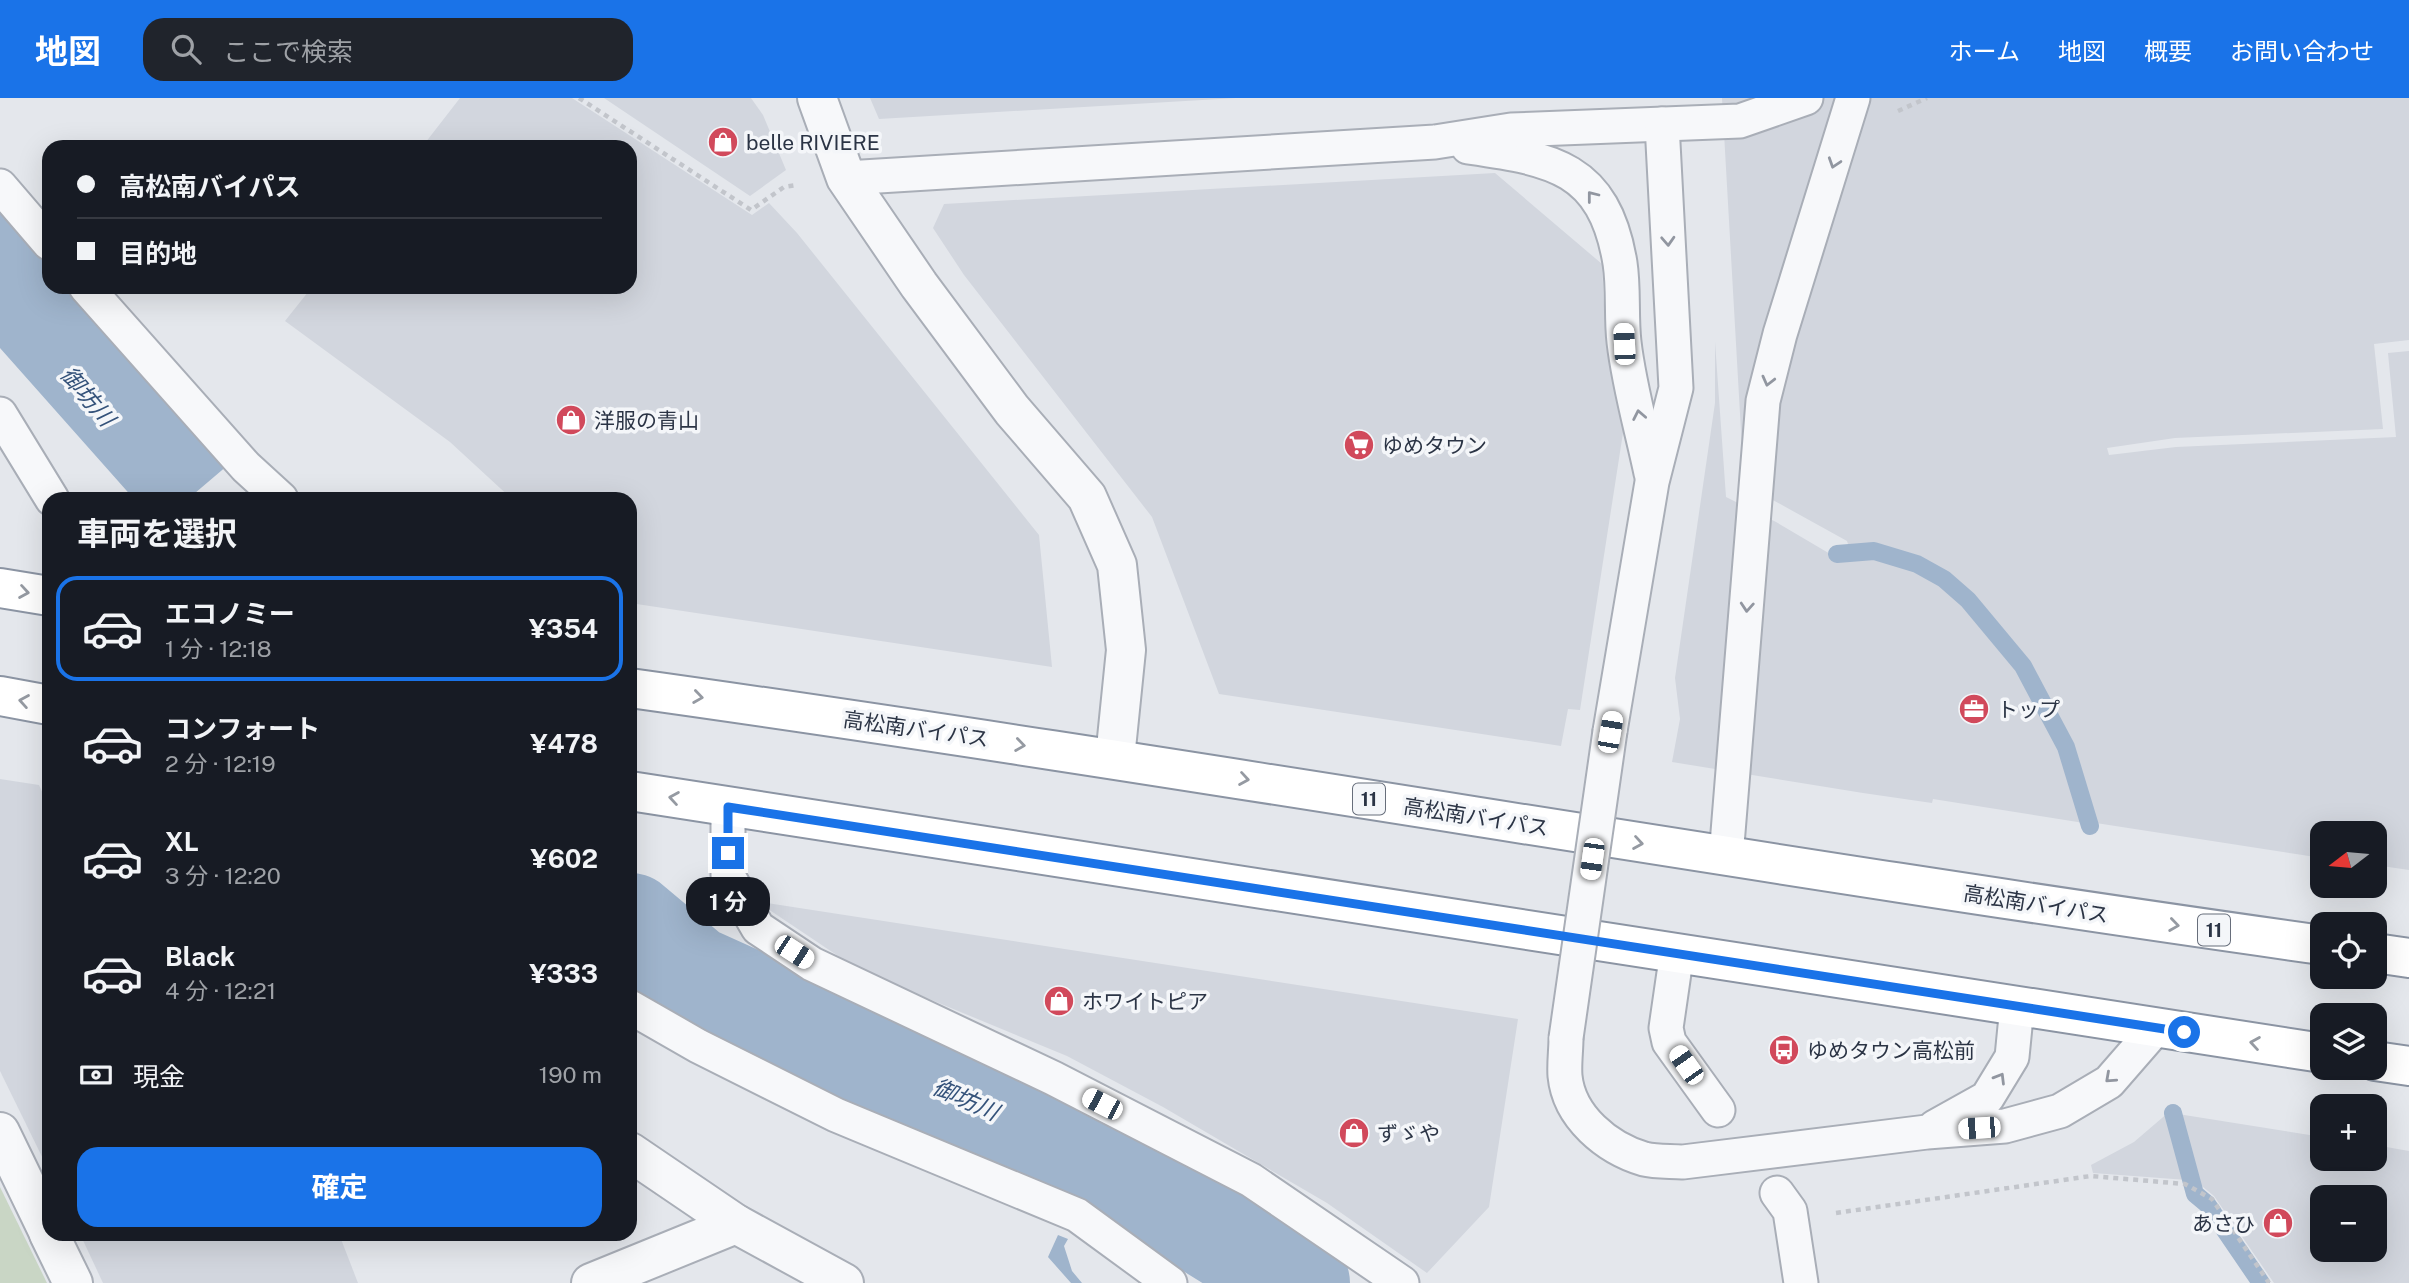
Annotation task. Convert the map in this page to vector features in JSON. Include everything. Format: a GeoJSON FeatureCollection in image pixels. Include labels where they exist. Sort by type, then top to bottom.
{"type":"FeatureCollection","features":[{"type":"Feature","properties":{"kind":"highway"},"geometry":{"type":"LineString","coordinates":[[0,589],[42,595]]}},
{"type":"Feature","properties":{"kind":"highway","name":"高松南バイパス"},"geometry":{"type":"LineString","coordinates":[[637,689],[1115,758],[1726,857],[2310,944]]}},
{"type":"Feature","properties":{"kind":"highway"},"geometry":{"type":"LineString","coordinates":[[0,696],[42,704]]}},
{"type":"Feature","properties":{"kind":"highway"},"geometry":{"type":"LineString","coordinates":[[637,792],[2310,1051]]}},
{"type":"Feature","properties":{"kind":"highway"},"geometry":{"type":"LineString","coordinates":[[2387,955],[2409,958]]}},
{"type":"Feature","properties":{"kind":"highway"},"geometry":{"type":"LineString","coordinates":[[2387,1063],[2409,1066]]}},
{"type":"Feature","properties":{"kind":"street"},"geometry":{"type":"LineString","coordinates":[[817,98],[846,178],[919,285],[1012,410],[1087,497],[1118,565],[1126,650],[1115,758]]}},
{"type":"Feature","properties":{"kind":"street"},"geometry":{"type":"LineString","coordinates":[[0,1132],[42,1219]]}},
{"type":"Feature","properties":{"kind":"street"},"geometry":{"type":"LineString","coordinates":[[637,1157],[736,1224],[844,1283]]}},
{"type":"Feature","properties":{"kind":"street"},"geometry":{"type":"LineString","coordinates":[[591,1283],[736,1224]]}},
{"type":"Feature","properties":{"kind":"street"},"geometry":{"type":"LineString","coordinates":[[53,1241],[74,1283]]}},
{"type":"Feature","properties":{"kind":"lane"},"geometry":{"type":"LineString","coordinates":[[1726,857],[1763,401],[1780,334],[1853,98]]}},
{"type":"Feature","properties":{"kind":"lane"},"geometry":{"type":"LineString","coordinates":[[846,178],[1436,142],[1511,130],[1740,121],[1798,101]]}},
{"type":"Feature","properties":{"kind":"lane"},"geometry":{"type":"LineString","coordinates":[[1662,124],[1676,388],[1652,482],[1610,732],[1566,1038],[1565,1078],[1575,1108],[1592,1129],[1619,1149],[1647,1160],[1683,1162],[1927,1132],[2005,1126],[2060,1111],[2109,1082],[2156,1028]]}},
{"type":"Feature","properties":{"kind":"lane"},"geometry":{"type":"LineString","coordinates":[[1436,142],[1543,159],[1578,177],[1608,217],[1620,264],[1624,344],[1652,482]]}},
{"type":"Feature","properties":{"kind":"lane"},"geometry":{"type":"LineString","coordinates":[[0,186],[42,235]]}},
{"type":"Feature","properties":{"kind":"lane"},"geometry":{"type":"LineString","coordinates":[[92,294],[246,467],[273,492]]}},
{"type":"Feature","properties":{"kind":"lane"},"geometry":{"type":"LineString","coordinates":[[0,414],[48,492]]}},
{"type":"Feature","properties":{"kind":"lane"},"geometry":{"type":"LineString","coordinates":[[728,807],[728,876],[758,928],[812,964],[1053,1078],[1251,1180],[1402,1283]]}},
{"type":"Feature","properties":{"kind":"lane"},"geometry":{"type":"LineString","coordinates":[[1677,952],[1666,1028],[1670,1042],[1718,1110]]}},
{"type":"Feature","properties":{"kind":"lane"},"geometry":{"type":"LineString","coordinates":[[1927,1132],[1987,1098],[2012,1057],[2017,1006]]}},
{"type":"Feature","properties":{"kind":"lane"},"geometry":{"type":"LineString","coordinates":[[637,1011],[698,1046],[835,1115],[1077,1214],[1170,1283]]}},
{"type":"Feature","properties":{"kind":"lane"},"geometry":{"type":"LineString","coordinates":[[1783,1202],[1801,1283]]}},
{"type":"Feature","properties":{"kind":"path"},"geometry":{"type":"LineString","coordinates":[[579,98],[751,210],[784,187],[846,178]]}},
{"type":"Feature","properties":{"kind":"path"},"geometry":{"type":"LineString","coordinates":[[1783,1202],[1803,1215],[1861,1212],[2091,1176],[2185,1184],[2212,1199],[2269,1283]]}},
{"type":"Feature","properties":{"kind":"shaded area"},"geometry":{"type":"Polygon","coordinates":[[[460,98],[572,98],[637,140],[427,140],[460,98]]]}},
{"type":"Feature","properties":{"kind":"shaded area","name":"belle RIVIERE"},"geometry":{"type":"Polygon","coordinates":[[[604,98],[751,98],[763,115],[786,170],[750,196],[604,98]]]}},
{"type":"Feature","properties":{"kind":"shaded area"},"geometry":{"type":"Polygon","coordinates":[[[870,98],[1236,98],[879,119],[870,98]]]}},
{"type":"Feature","properties":{"kind":"shaded area"},"geometry":{"type":"Polygon","coordinates":[[[1722,98],[2409,98],[2409,340],[2374,344],[2383,429],[2175,438],[2107,448],[2109,455],[2176,447],[2396,437],[2388,353],[2409,351],[2409,870],[2387,867],[2387,821],[2310,821],[2310,856],[2096,823],[2070,745],[2026,662],[1972,596],[1948,575],[1919,560],[1875,546],[1849,547],[1847,541],[1744,484],[1722,98]]]}},
{"type":"Feature","properties":{"kind":"shaded area"},"geometry":{"type":"Polygon","coordinates":[[[637,140],[752,215],[769,203],[797,233],[1039,535],[1052,667],[637,604],[637,492],[504,492],[450,442],[285,321],[306,294],[637,294],[637,140]]]}},
{"type":"Feature","properties":{"kind":"shaded area","name":"ゆめタウン"},"geometry":{"type":"Polygon","coordinates":[[[1495,173],[1602,264],[1606,347],[1625,420],[1580,710],[1568,709],[1561,746],[1219,694],[1152,517],[964,275],[933,228],[944,204],[1495,173]]]}},
{"type":"Feature","properties":{"kind":"shaded area"},"geometry":{"type":"Polygon","coordinates":[[[1715,342],[1726,497],[1776,522],[1837,558],[1872,556],[1895,562],[1940,582],[1963,601],[1994,634],[2019,670],[2061,749],[2084,823],[1933,799],[1932,803],[1863,793],[1672,762],[1680,719],[1675,678],[1715,403],[1715,342]]]}},
{"type":"Feature","properties":{"kind":"shaded area"},"geometry":{"type":"Polygon","coordinates":[[[0,779],[39,785],[42,792],[42,1157],[0,1071],[0,779]]]}},
{"type":"Feature","properties":{"kind":"shaded area","name":"ずゞや"},"geometry":{"type":"Polygon","coordinates":[[[767,903],[1518,1019],[1489,1207],[1427,1273],[1327,1203],[1163,1107],[1067,1056],[859,970],[765,907],[767,903]]]}},
{"type":"Feature","properties":{"kind":"shaded area"},"geometry":{"type":"Polygon","coordinates":[[[2169,1112],[2187,1180],[2093,1173],[2091,1165],[2134,1142],[2169,1112]]]}},
{"type":"Feature","properties":{"kind":"shaded area","name":"あさひ"},"geometry":{"type":"Polygon","coordinates":[[[2178,1114],[2310,1135],[2310,1171],[2387,1171],[2387,1147],[2409,1151],[2409,1283],[2274,1283],[2214,1196],[2197,1182],[2178,1114]]]}},
{"type":"Feature","properties":{"kind":"shaded area"},"geometry":{"type":"Polygon","coordinates":[[[83,1241],[342,1241],[358,1283],[103,1283],[83,1241]]]}},
{"type":"Feature","properties":{"kind":"green space"},"geometry":{"type":"Polygon","coordinates":[[[0,1187],[47,1283],[0,1283],[0,1187]]]}},
{"type":"Feature","properties":{"kind":"water"},"geometry":{"type":"Polygon","coordinates":[[[0,205],[42,253],[42,294],[78,294],[228,465],[196,492],[128,492],[0,348],[0,205]]]}},
{"type":"Feature","properties":{"kind":"water"},"geometry":{"type":"Polygon","coordinates":[[[1058,1235],[1068,1239],[1064,1246],[1072,1271],[1082,1283],[1071,1283],[1048,1257],[1058,1235]]]}},
{"type":"Feature","properties":{"kind":"waterway"},"geometry":{"type":"LineString","coordinates":[[1837,554],[1874,551],[1917,564],[1944,579],[1968,600],[2023,666],[2066,747],[2090,826]]}},
{"type":"Feature","properties":{"kind":"waterway","name":"御坊川"},"geometry":{"type":"LineString","coordinates":[[637,930],[692,976],[1106,1163],[1299,1283]]}},
{"type":"Feature","properties":{"kind":"waterway"},"geometry":{"type":"LineString","coordinates":[[2173,1113],[2195,1194],[2207,1204],[2261,1283]]}},
{"type":"Feature","properties":{"kind":"place","name":"belle RIVIERE"},"geometry":{"type":"Point","coordinates":[723,142]}},
{"type":"Feature","properties":{"kind":"place","name":"洋服の青山"},"geometry":{"type":"Point","coordinates":[571,420]}},
{"type":"Feature","properties":{"kind":"place","name":"ゆめタウン"},"geometry":{"type":"Point","coordinates":[1359,445]}},
{"type":"Feature","properties":{"kind":"place","name":"トップ"},"geometry":{"type":"Point","coordinates":[1974,709]}},
{"type":"Feature","properties":{"kind":"place","name":"ホワイトピア"},"geometry":{"type":"Point","coordinates":[1059,1001]}},
{"type":"Feature","properties":{"kind":"place","name":"ゆめタウン高松前"},"geometry":{"type":"Point","coordinates":[1784,1050]}},
{"type":"Feature","properties":{"kind":"place","name":"ずゞや"},"geometry":{"type":"Point","coordinates":[1354,1133]}},
{"type":"Feature","properties":{"kind":"place","name":"あさひ"},"geometry":{"type":"Point","coordinates":[2278,1223]}},
{"type":"Feature","properties":{"kind":"route"},"geometry":{"type":"LineString","coordinates":[[728,853],[728,807],[2184,1032]]}}]}
